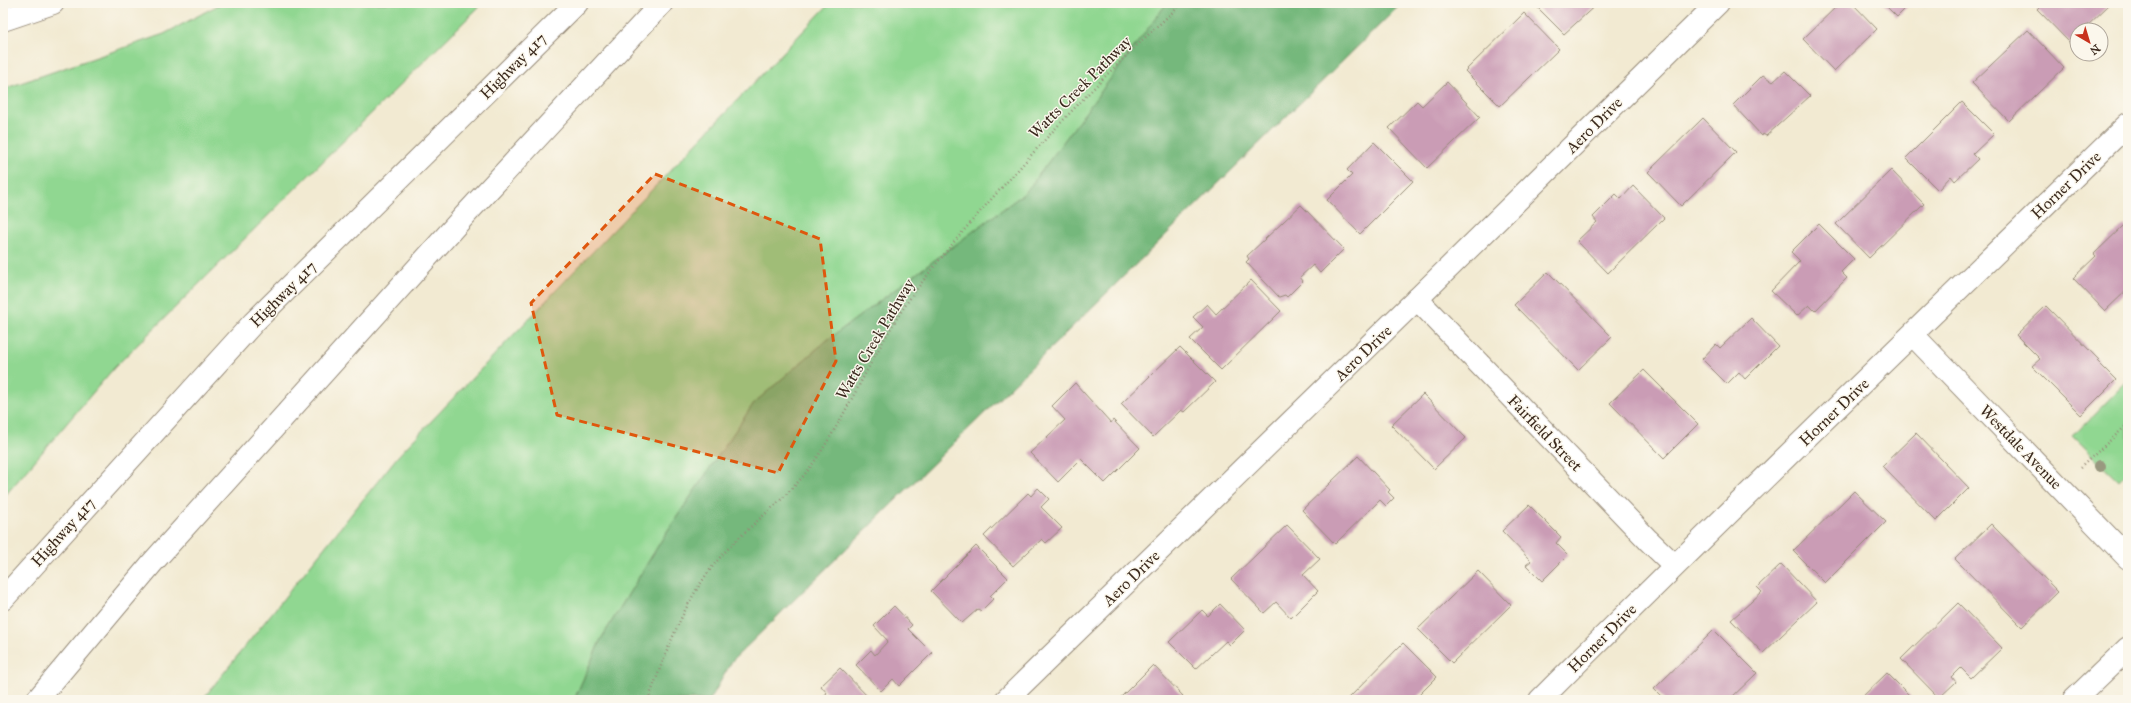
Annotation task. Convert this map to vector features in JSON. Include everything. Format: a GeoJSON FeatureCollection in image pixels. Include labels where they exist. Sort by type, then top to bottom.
{"type":"FeatureCollection","features":[{"type":"Feature","properties":{"kind":"main road"},"geometry":{"type":"LineString","coordinates":[[3,20],[53,3]]}},
{"type":"Feature","properties":{"kind":"main road","name":"Highway 417"},"geometry":{"type":"LineString","coordinates":[[3,598],[254,322],[577,3]]}},
{"type":"Feature","properties":{"kind":"main road"},"geometry":{"type":"LineString","coordinates":[[37,700],[153,562],[200,509],[467,213],[662,3]]}},
{"type":"Feature","properties":{"kind":"main road","name":"Aero Drive"},"geometry":{"type":"LineString","coordinates":[[1006,700],[1418,299],[1718,3]]}},
{"type":"Feature","properties":{"kind":"main road","name":"Horner Drive"},"geometry":{"type":"LineString","coordinates":[[1540,700],[1674,565],[1913,335],[2128,124]]}},
{"type":"Feature","properties":{"kind":"main road","name":"Fairfield Street"},"geometry":{"type":"LineString","coordinates":[[1418,299],[1648,540],[1674,565]]}},
{"type":"Feature","properties":{"kind":"main road","name":"Westdale Avenue"},"geometry":{"type":"LineString","coordinates":[[1913,335],[2128,558]]}},
{"type":"Feature","properties":{"kind":"main road"},"geometry":{"type":"LineString","coordinates":[[2074,700],[2128,648]]}},
{"type":"Feature","properties":{"kind":"path","name":"Watts Creek Pathway"},"geometry":{"type":"LineString","coordinates":[[648,700],[681,616],[691,597],[716,561],[792,488],[812,465],[840,423],[873,362],[911,298],[978,214],[1051,132],[1126,56],[1183,3]]}},
{"type":"Feature","properties":{"kind":"path"},"geometry":{"type":"LineString","coordinates":[[2060,487],[2128,424]]}},
{"type":"Feature","properties":{"kind":"highlighted area"},"geometry":{"type":"Polygon","coordinates":[[[655,174],[820,239],[836,361],[778,473],[557,415],[531,303],[655,174]]]}},
{"type":"Feature","properties":{"kind":"green space"},"geometry":{"type":"Polygon","coordinates":[[[222,3],[483,3],[114,368],[3,498],[3,89],[164,34],[222,3]]]}},
{"type":"Feature","properties":{"kind":"green space"},"geometry":{"type":"Polygon","coordinates":[[[830,3],[1167,3],[1026,192],[826,341],[754,403],[666,533],[601,639],[574,700],[202,700],[398,456],[830,3]]]}},
{"type":"Feature","properties":{"kind":"green space"},"geometry":{"type":"Polygon","coordinates":[[[1167,3],[1402,3],[732,661],[710,700],[574,700],[601,639],[666,533],[754,403],[826,341],[1026,192],[1167,3]]]}},
{"type":"Feature","properties":{"kind":"green space"},"geometry":{"type":"Polygon","coordinates":[[[2128,380],[2128,472],[2119,481],[2073,436],[2128,380]]]}},
{"type":"Feature","properties":{"kind":"building"},"geometry":{"type":"Polygon","coordinates":[[[1533,3],[1598,3],[1564,34],[1533,3]]]}},
{"type":"Feature","properties":{"kind":"building"},"geometry":{"type":"Polygon","coordinates":[[[1840,3],[1852,3],[1877,29],[1834,71],[1803,39],[1840,3]]]}},
{"type":"Feature","properties":{"kind":"building"},"geometry":{"type":"Polygon","coordinates":[[[1883,3],[1911,3],[1897,17],[1883,3]]]}},
{"type":"Feature","properties":{"kind":"building"},"geometry":{"type":"Polygon","coordinates":[[[2043,3],[2111,3],[2091,22],[2069,22],[2069,42],[2037,9],[2043,3]]]}},
{"type":"Feature","properties":{"kind":"building"},"geometry":{"type":"Polygon","coordinates":[[[1524,13],[1559,49],[1500,106],[1465,71],[1524,13]]]}},
{"type":"Feature","properties":{"kind":"building"},"geometry":{"type":"Polygon","coordinates":[[[2028,30],[2064,68],[2009,121],[1972,83],[2028,30]]]}},
{"type":"Feature","properties":{"kind":"building"},"geometry":{"type":"Polygon","coordinates":[[[1785,71],[1810,96],[1766,136],[1763,134],[1762,136],[1733,105],[1763,75],[1773,82],[1785,71]]]}},
{"type":"Feature","properties":{"kind":"building"},"geometry":{"type":"Polygon","coordinates":[[[1447,82],[1480,117],[1427,168],[1389,128],[1417,101],[1422,106],[1447,82]]]}},
{"type":"Feature","properties":{"kind":"building"},"geometry":{"type":"Polygon","coordinates":[[[1962,102],[1994,134],[1973,154],[1978,159],[1955,181],[1951,176],[1938,190],[1906,158],[1962,102]]]}},
{"type":"Feature","properties":{"kind":"building"},"geometry":{"type":"Polygon","coordinates":[[[1703,118],[1736,152],[1681,206],[1648,172],[1703,118]]]}},
{"type":"Feature","properties":{"kind":"building"},"geometry":{"type":"Polygon","coordinates":[[[1374,142],[1413,181],[1360,234],[1327,200],[1352,175],[1347,170],[1374,142]]]}},
{"type":"Feature","properties":{"kind":"building"},"geometry":{"type":"Polygon","coordinates":[[[1891,170],[1924,204],[1869,258],[1836,224],[1891,170]]]}},
{"type":"Feature","properties":{"kind":"building"},"geometry":{"type":"Polygon","coordinates":[[[1633,186],[1664,218],[1608,273],[1577,241],[1597,222],[1593,217],[1616,194],[1621,199],[1633,186]]]}},
{"type":"Feature","properties":{"kind":"building"},"geometry":{"type":"Polygon","coordinates":[[[1301,205],[1344,249],[1320,273],[1313,265],[1300,277],[1303,281],[1287,297],[1285,295],[1279,297],[1246,262],[1249,259],[1247,256],[1301,205]]]}},
{"type":"Feature","properties":{"kind":"building"},"geometry":{"type":"Polygon","coordinates":[[[1819,224],[1854,259],[1841,272],[1847,278],[1815,311],[1809,305],[1797,316],[1771,291],[1800,261],[1791,252],[1819,224]]]}},
{"type":"Feature","properties":{"kind":"building"},"geometry":{"type":"Polygon","coordinates":[[[2124,225],[2128,230],[2128,289],[2105,311],[2073,278],[2096,256],[2094,254],[2124,225]]]}},
{"type":"Feature","properties":{"kind":"building"},"geometry":{"type":"Polygon","coordinates":[[[1548,272],[1612,337],[1578,370],[1514,305],[1548,272]]]}},
{"type":"Feature","properties":{"kind":"building"},"geometry":{"type":"Polygon","coordinates":[[[1251,280],[1281,311],[1221,370],[1190,339],[1203,327],[1193,317],[1207,304],[1216,314],[1251,280]]]}},
{"type":"Feature","properties":{"kind":"building"},"geometry":{"type":"Polygon","coordinates":[[[2046,306],[2099,360],[2097,361],[2116,380],[2081,415],[2032,366],[2040,359],[2016,335],[2046,306]]]}},
{"type":"Feature","properties":{"kind":"building"},"geometry":{"type":"Polygon","coordinates":[[[1751,318],[1778,346],[1745,379],[1739,372],[1727,384],[1702,359],[1716,344],[1720,348],[1751,318]]]}},
{"type":"Feature","properties":{"kind":"building"},"geometry":{"type":"Polygon","coordinates":[[[1180,347],[1215,382],[1184,412],[1181,410],[1153,437],[1121,404],[1180,347]]]}},
{"type":"Feature","properties":{"kind":"building"},"geometry":{"type":"Polygon","coordinates":[[[1644,370],[1698,424],[1664,458],[1610,403],[1644,370]]]}},
{"type":"Feature","properties":{"kind":"building"},"geometry":{"type":"Polygon","coordinates":[[[1075,383],[1111,423],[1113,420],[1140,448],[1105,483],[1081,459],[1058,482],[1030,453],[1065,420],[1052,406],[1075,383]]]}},
{"type":"Feature","properties":{"kind":"building"},"geometry":{"type":"Polygon","coordinates":[[[1423,394],[1466,438],[1434,469],[1391,425],[1423,394]]]}},
{"type":"Feature","properties":{"kind":"building"},"geometry":{"type":"Polygon","coordinates":[[[1916,433],[1969,488],[1936,521],[1882,466],[1916,433]]]}},
{"type":"Feature","properties":{"kind":"building"},"geometry":{"type":"Polygon","coordinates":[[[1358,456],[1390,490],[1388,492],[1394,498],[1386,506],[1380,500],[1335,544],[1302,510],[1358,456]]]}},
{"type":"Feature","properties":{"kind":"building"},"geometry":{"type":"Polygon","coordinates":[[[1038,488],[1049,499],[1041,507],[1062,528],[1046,543],[1042,539],[1013,566],[984,536],[1028,493],[1031,496],[1038,488]]]}},
{"type":"Feature","properties":{"kind":"building"},"geometry":{"type":"Polygon","coordinates":[[[1854,491],[1886,522],[1825,583],[1793,551],[1854,491]]]}},
{"type":"Feature","properties":{"kind":"building"},"geometry":{"type":"Polygon","coordinates":[[[1529,505],[1561,537],[1556,543],[1568,555],[1542,581],[1526,565],[1531,561],[1502,531],[1529,505]]]}},
{"type":"Feature","properties":{"kind":"building"},"geometry":{"type":"Polygon","coordinates":[[[1991,524],[2058,592],[2022,627],[1955,559],[1991,524]]]}},
{"type":"Feature","properties":{"kind":"building"},"geometry":{"type":"Polygon","coordinates":[[[1287,525],[1320,559],[1303,575],[1318,591],[1291,618],[1276,602],[1264,613],[1231,579],[1287,525]]]}},
{"type":"Feature","properties":{"kind":"building"},"geometry":{"type":"Polygon","coordinates":[[[976,546],[1008,578],[990,596],[993,599],[981,611],[978,609],[962,623],[931,591],[976,546]]]}},
{"type":"Feature","properties":{"kind":"building"},"geometry":{"type":"Polygon","coordinates":[[[1781,564],[1817,602],[1763,653],[1731,620],[1762,592],[1757,587],[1781,564]]]}},
{"type":"Feature","properties":{"kind":"building"},"geometry":{"type":"Polygon","coordinates":[[[1478,571],[1511,605],[1452,663],[1418,629],[1478,571]]]}},
{"type":"Feature","properties":{"kind":"building"},"geometry":{"type":"Polygon","coordinates":[[[1958,603],[2002,648],[1971,678],[1961,668],[1952,677],[1956,682],[1939,698],[1901,659],[1958,603]]]}},
{"type":"Feature","properties":{"kind":"building"},"geometry":{"type":"Polygon","coordinates":[[[1220,604],[1245,630],[1230,645],[1226,641],[1196,669],[1169,642],[1202,610],[1208,616],[1220,604]]]}},
{"type":"Feature","properties":{"kind":"building"},"geometry":{"type":"Polygon","coordinates":[[[894,606],[912,625],[908,629],[932,653],[899,686],[893,679],[881,691],[856,665],[871,650],[875,655],[888,641],[874,626],[894,606]]]}},
{"type":"Feature","properties":{"kind":"building"},"geometry":{"type":"Polygon","coordinates":[[[1714,630],[1757,673],[1729,700],[1665,700],[1654,689],[1714,630]]]}},
{"type":"Feature","properties":{"kind":"building"},"geometry":{"type":"Polygon","coordinates":[[[1403,643],[1437,677],[1414,700],[1352,700],[1349,698],[1403,643]]]}},
{"type":"Feature","properties":{"kind":"building"},"geometry":{"type":"Polygon","coordinates":[[[1153,665],[1183,696],[1178,700],[1118,700],[1153,665]]]}},
{"type":"Feature","properties":{"kind":"building"},"geometry":{"type":"Polygon","coordinates":[[[840,668],[871,700],[819,700],[827,693],[821,686],[840,668]]]}},
{"type":"Feature","properties":{"kind":"building"},"geometry":{"type":"Polygon","coordinates":[[[1887,673],[1914,700],[1859,700],[1887,673]]]}}]}
